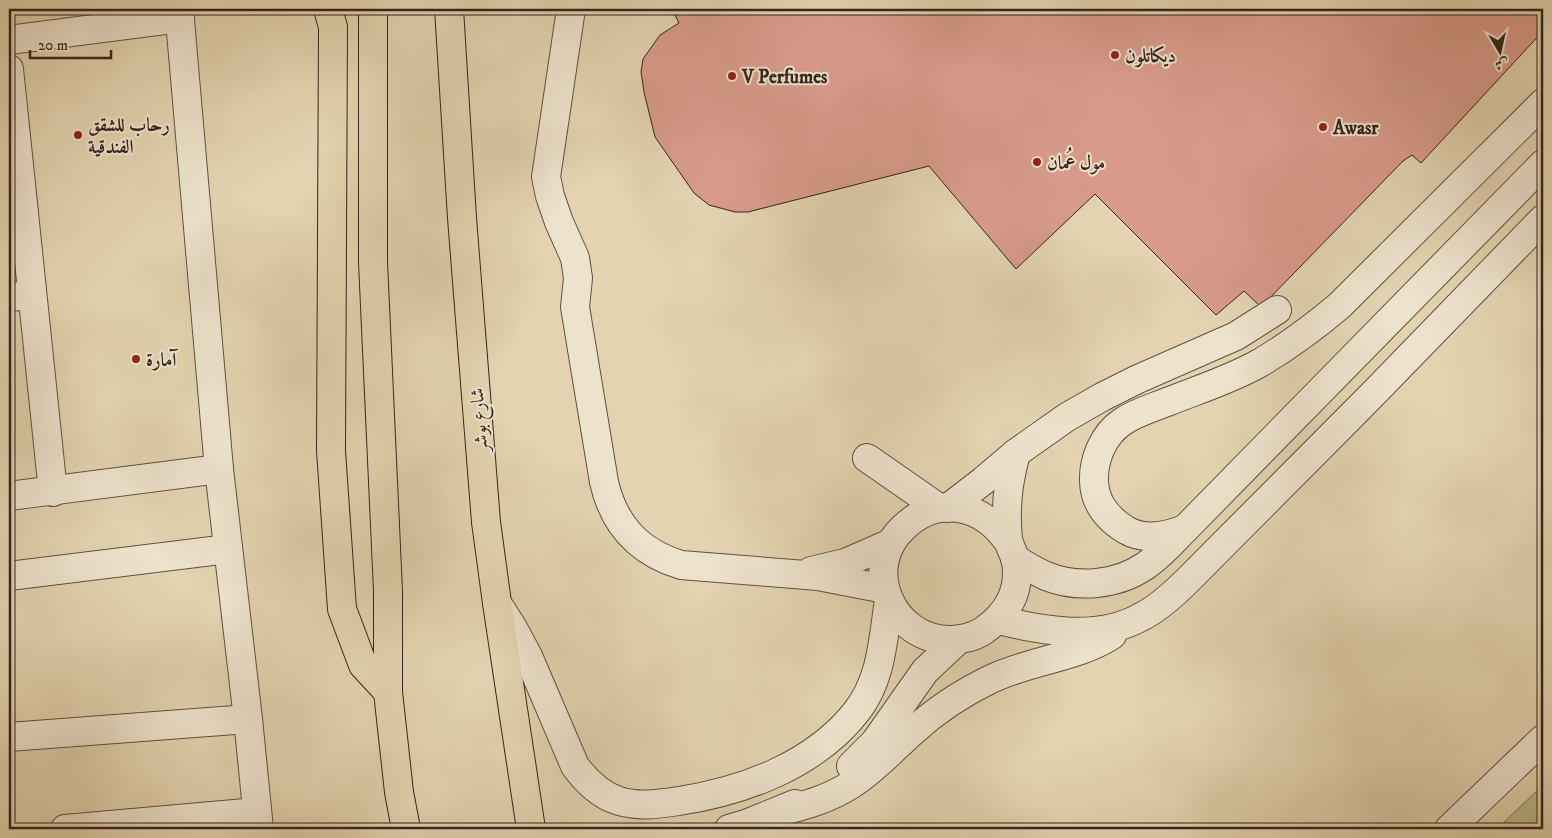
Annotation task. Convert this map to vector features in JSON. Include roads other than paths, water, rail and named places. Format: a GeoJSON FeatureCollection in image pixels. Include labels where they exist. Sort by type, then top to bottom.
{"type":"FeatureCollection","features":[{"type":"Feature","properties":{"kind":"main road"},"geometry":{"type":"LineString","coordinates":[[374,9],[373,262],[388,591],[388,692],[399,792],[406,829]]}},
{"type":"Feature","properties":{"kind":"main road","name":"شارع بوشر"},"geometry":{"type":"LineString","coordinates":[[449,9],[462,218],[484,502],[497,602],[532,829]]}},
{"type":"Feature","properties":{"kind":"main road"},"geometry":{"type":"LineString","coordinates":[[332,15],[330,451],[342,609],[363,664],[388,692]]}},
{"type":"Feature","properties":{"kind":"street"},"geometry":{"type":"LineString","coordinates":[[571,9],[546,177],[559,222],[575,258],[578,278],[574,307],[608,499],[620,522],[636,542],[665,560],[681,565],[841,579],[887,594],[897,614],[909,627],[924,635],[941,640],[958,640],[980,633],[998,620],[1008,607],[1014,592],[1017,576],[1012,551],[1007,497],[1016,453]]}},
{"type":"Feature","properties":{"kind":"street"},"geometry":{"type":"LineString","coordinates":[[9,40],[179,13],[219,470],[258,821],[65,829]]}},
{"type":"Feature","properties":{"kind":"street"},"geometry":{"type":"LineString","coordinates":[[9,69],[20,296],[53,492]]}},
{"type":"Feature","properties":{"kind":"street"},"geometry":{"type":"LineString","coordinates":[[1185,529],[1167,536],[1149,537],[1130,532],[1114,523],[1102,508],[1095,491],[1094,472],[1098,454],[1107,436],[1121,423],[1137,413],[1227,379],[1257,364],[1313,328],[1339,306],[1543,103]]}},
{"type":"Feature","properties":{"kind":"street"},"geometry":{"type":"LineString","coordinates":[[497,602],[528,656],[575,766],[587,781],[601,793],[618,801],[637,805],[703,797],[744,786],[782,769],[818,747],[858,710],[874,681],[879,665],[887,594],[884,573],[885,558],[891,543],[900,530],[911,520],[924,513],[944,508],[963,508],[990,520],[1001,530],[1012,551],[1046,576],[1080,584],[1097,583],[1130,575],[1158,556],[1543,164]]}},
{"type":"Feature","properties":{"kind":"street"},"geometry":{"type":"LineString","coordinates":[[998,620],[1046,629],[1089,632],[1123,625],[1141,617],[1158,606],[1189,579],[1543,219]]}},
{"type":"Feature","properties":{"kind":"street"},"geometry":{"type":"LineString","coordinates":[[944,508],[983,482],[1016,453],[1067,417],[1102,396],[1236,336],[1278,310]]}},
{"type":"Feature","properties":{"kind":"street"},"geometry":{"type":"LineString","coordinates":[[867,458],[944,508]]}},
{"type":"Feature","properties":{"kind":"street"},"geometry":{"type":"LineString","coordinates":[[9,496],[219,470]]}},
{"type":"Feature","properties":{"kind":"street"},"geometry":{"type":"LineString","coordinates":[[795,574],[845,563],[891,543]]}},
{"type":"Feature","properties":{"kind":"street"},"geometry":{"type":"LineString","coordinates":[[9,576],[228,549]]}},
{"type":"Feature","properties":{"kind":"street"},"geometry":{"type":"LineString","coordinates":[[729,829],[828,797],[874,769],[912,731],[937,710],[965,693],[992,678],[1021,667],[1103,641],[1123,625]]}},
{"type":"Feature","properties":{"kind":"street"},"geometry":{"type":"LineString","coordinates":[[778,812],[821,790],[858,760],[875,742],[925,672],[958,640]]}},
{"type":"Feature","properties":{"kind":"street"},"geometry":{"type":"LineString","coordinates":[[9,737],[248,718]]}},
{"type":"Feature","properties":{"kind":"street"},"geometry":{"type":"LineString","coordinates":[[1449,829],[1543,739]]}},
{"type":"Feature","properties":{"kind":"place","name":"ديكاتلون"},"geometry":{"type":"Point","coordinates":[1115,55]}},
{"type":"Feature","properties":{"kind":"place","name":"V Perfumes"},"geometry":{"type":"Point","coordinates":[732,76]}},
{"type":"Feature","properties":{"kind":"place","name":"Awasr"},"geometry":{"type":"Point","coordinates":[1323,127]}},
{"type":"Feature","properties":{"kind":"place","name":"رحاب للشقق الفندقية"},"geometry":{"type":"Point","coordinates":[78,135]}},
{"type":"Feature","properties":{"kind":"place","name":"مول عُمان"},"geometry":{"type":"Point","coordinates":[1037,162]}},
{"type":"Feature","properties":{"kind":"place","name":"آمارة"},"geometry":{"type":"Point","coordinates":[136,359]}}]}
